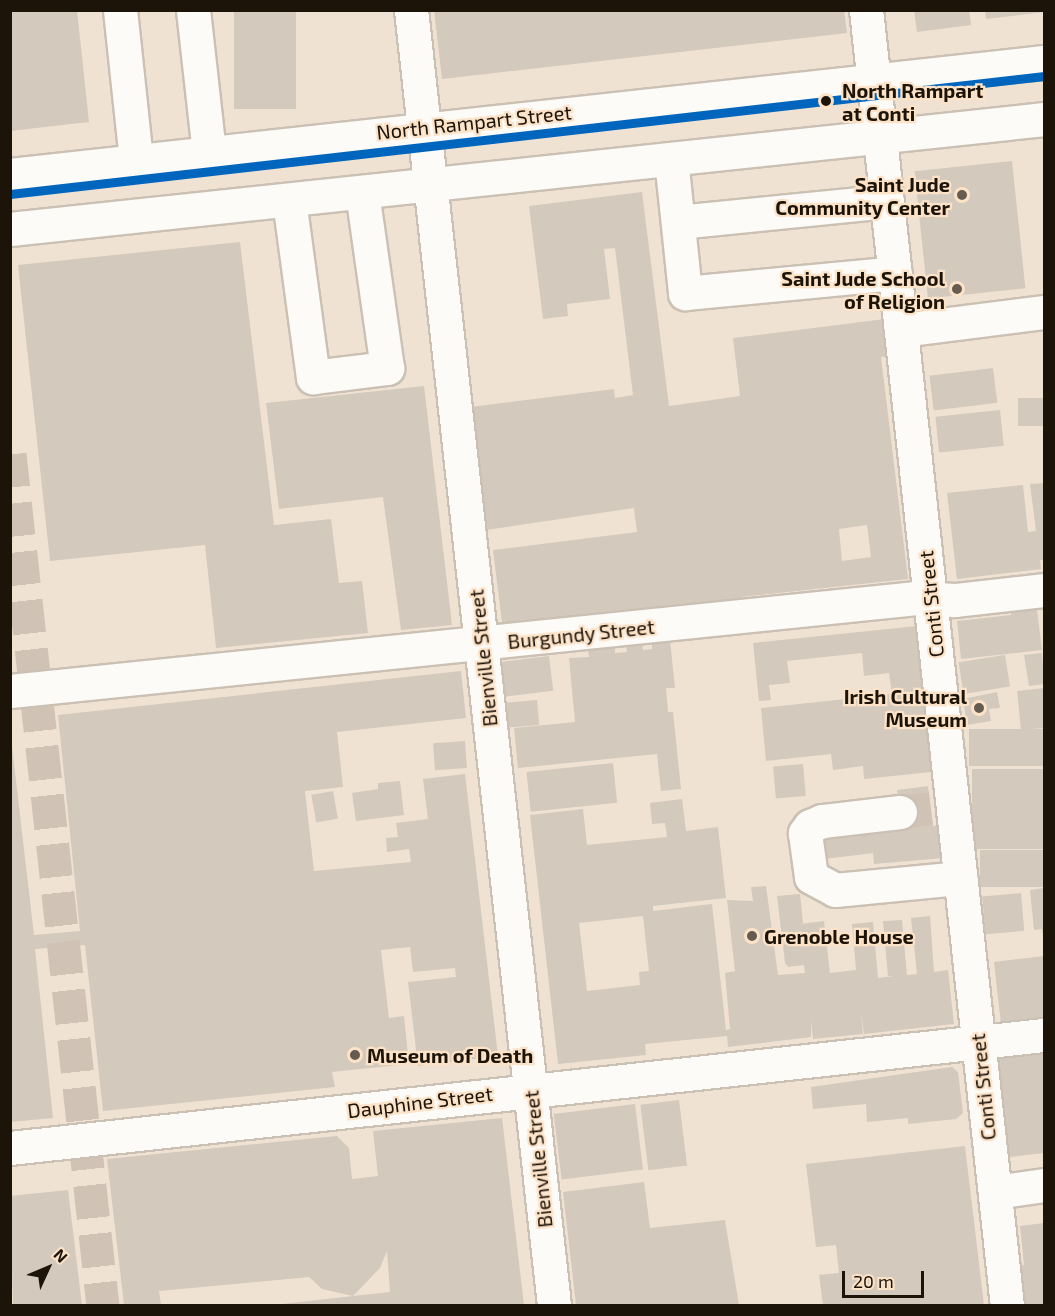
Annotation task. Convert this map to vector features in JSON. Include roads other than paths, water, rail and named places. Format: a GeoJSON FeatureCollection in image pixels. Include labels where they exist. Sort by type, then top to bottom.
{"type":"FeatureCollection","features":[{"type":"Feature","properties":{"kind":"street"},"geometry":{"type":"LineString","coordinates":[[120,10],[136,160]]}},
{"type":"Feature","properties":{"kind":"street"},"geometry":{"type":"LineString","coordinates":[[194,10],[209,152]]}},
{"type":"Feature","properties":{"kind":"street","name":"Bienville Street"},"geometry":{"type":"LineString","coordinates":[[411,10],[426,127],[554,1305]]}},
{"type":"Feature","properties":{"kind":"street","name":"Conti Street"},"geometry":{"type":"LineString","coordinates":[[866,10],[930,596],[928,808],[960,878],[1007,1305]]}},
{"type":"Feature","properties":{"kind":"street","name":"North Rampart Street"},"geometry":{"type":"LineString","coordinates":[[10,175],[426,127],[1044,62]]}},
{"type":"Feature","properties":{"kind":"street"},"geometry":{"type":"LineString","coordinates":[[10,230],[1044,119]]}},
{"type":"Feature","properties":{"kind":"street"},"geometry":{"type":"LineString","coordinates":[[671,159],[685,293],[894,273]]}},
{"type":"Feature","properties":{"kind":"street"},"geometry":{"type":"LineString","coordinates":[[289,200],[313,377],[387,368],[362,192]]}},
{"type":"Feature","properties":{"kind":"street"},"geometry":{"type":"LineString","coordinates":[[678,222],[887,201]]}},
{"type":"Feature","properties":{"kind":"street"},"geometry":{"type":"LineString","coordinates":[[901,330],[1044,312]]}},
{"type":"Feature","properties":{"kind":"street","name":"Burgundy Street"},"geometry":{"type":"LineString","coordinates":[[10,691],[930,596],[955,600],[1044,590]]}},
{"type":"Feature","properties":{"kind":"street"},"geometry":{"type":"LineString","coordinates":[[928,808],[822,821],[810,826],[805,833],[810,877],[835,890],[960,878]]}},
{"type":"Feature","properties":{"kind":"street","name":"Dauphine Street"},"geometry":{"type":"LineString","coordinates":[[10,1148],[530,1089],[1044,1035]]}},
{"type":"Feature","properties":{"kind":"street"},"geometry":{"type":"LineString","coordinates":[[994,1192],[1044,1185]]}},
{"type":"Feature","properties":{"kind":"tunnel"},"geometry":{"type":"LineString","coordinates":[[10,454],[103,1306]]}},
{"type":"Feature","properties":{"kind":"tunnel"},"geometry":{"type":"LineString","coordinates":[[900,812],[931,808]]}},
{"type":"Feature","properties":{"kind":"place","name":"North Rampart at Conti"},"geometry":{"type":"Point","coordinates":[826,101]}},
{"type":"Feature","properties":{"kind":"place","name":"Saint Jude Community Center"},"geometry":{"type":"Point","coordinates":[962,195]}},
{"type":"Feature","properties":{"kind":"place","name":"Saint Jude School of Religion"},"geometry":{"type":"Point","coordinates":[957,289]}},
{"type":"Feature","properties":{"kind":"place","name":"Irish Cultural Museum"},"geometry":{"type":"Point","coordinates":[979,708]}},
{"type":"Feature","properties":{"kind":"place","name":"Grenoble House"},"geometry":{"type":"Point","coordinates":[752,936]}},
{"type":"Feature","properties":{"kind":"place","name":"Museum of Death"},"geometry":{"type":"Point","coordinates":[355,1055]}}]}
